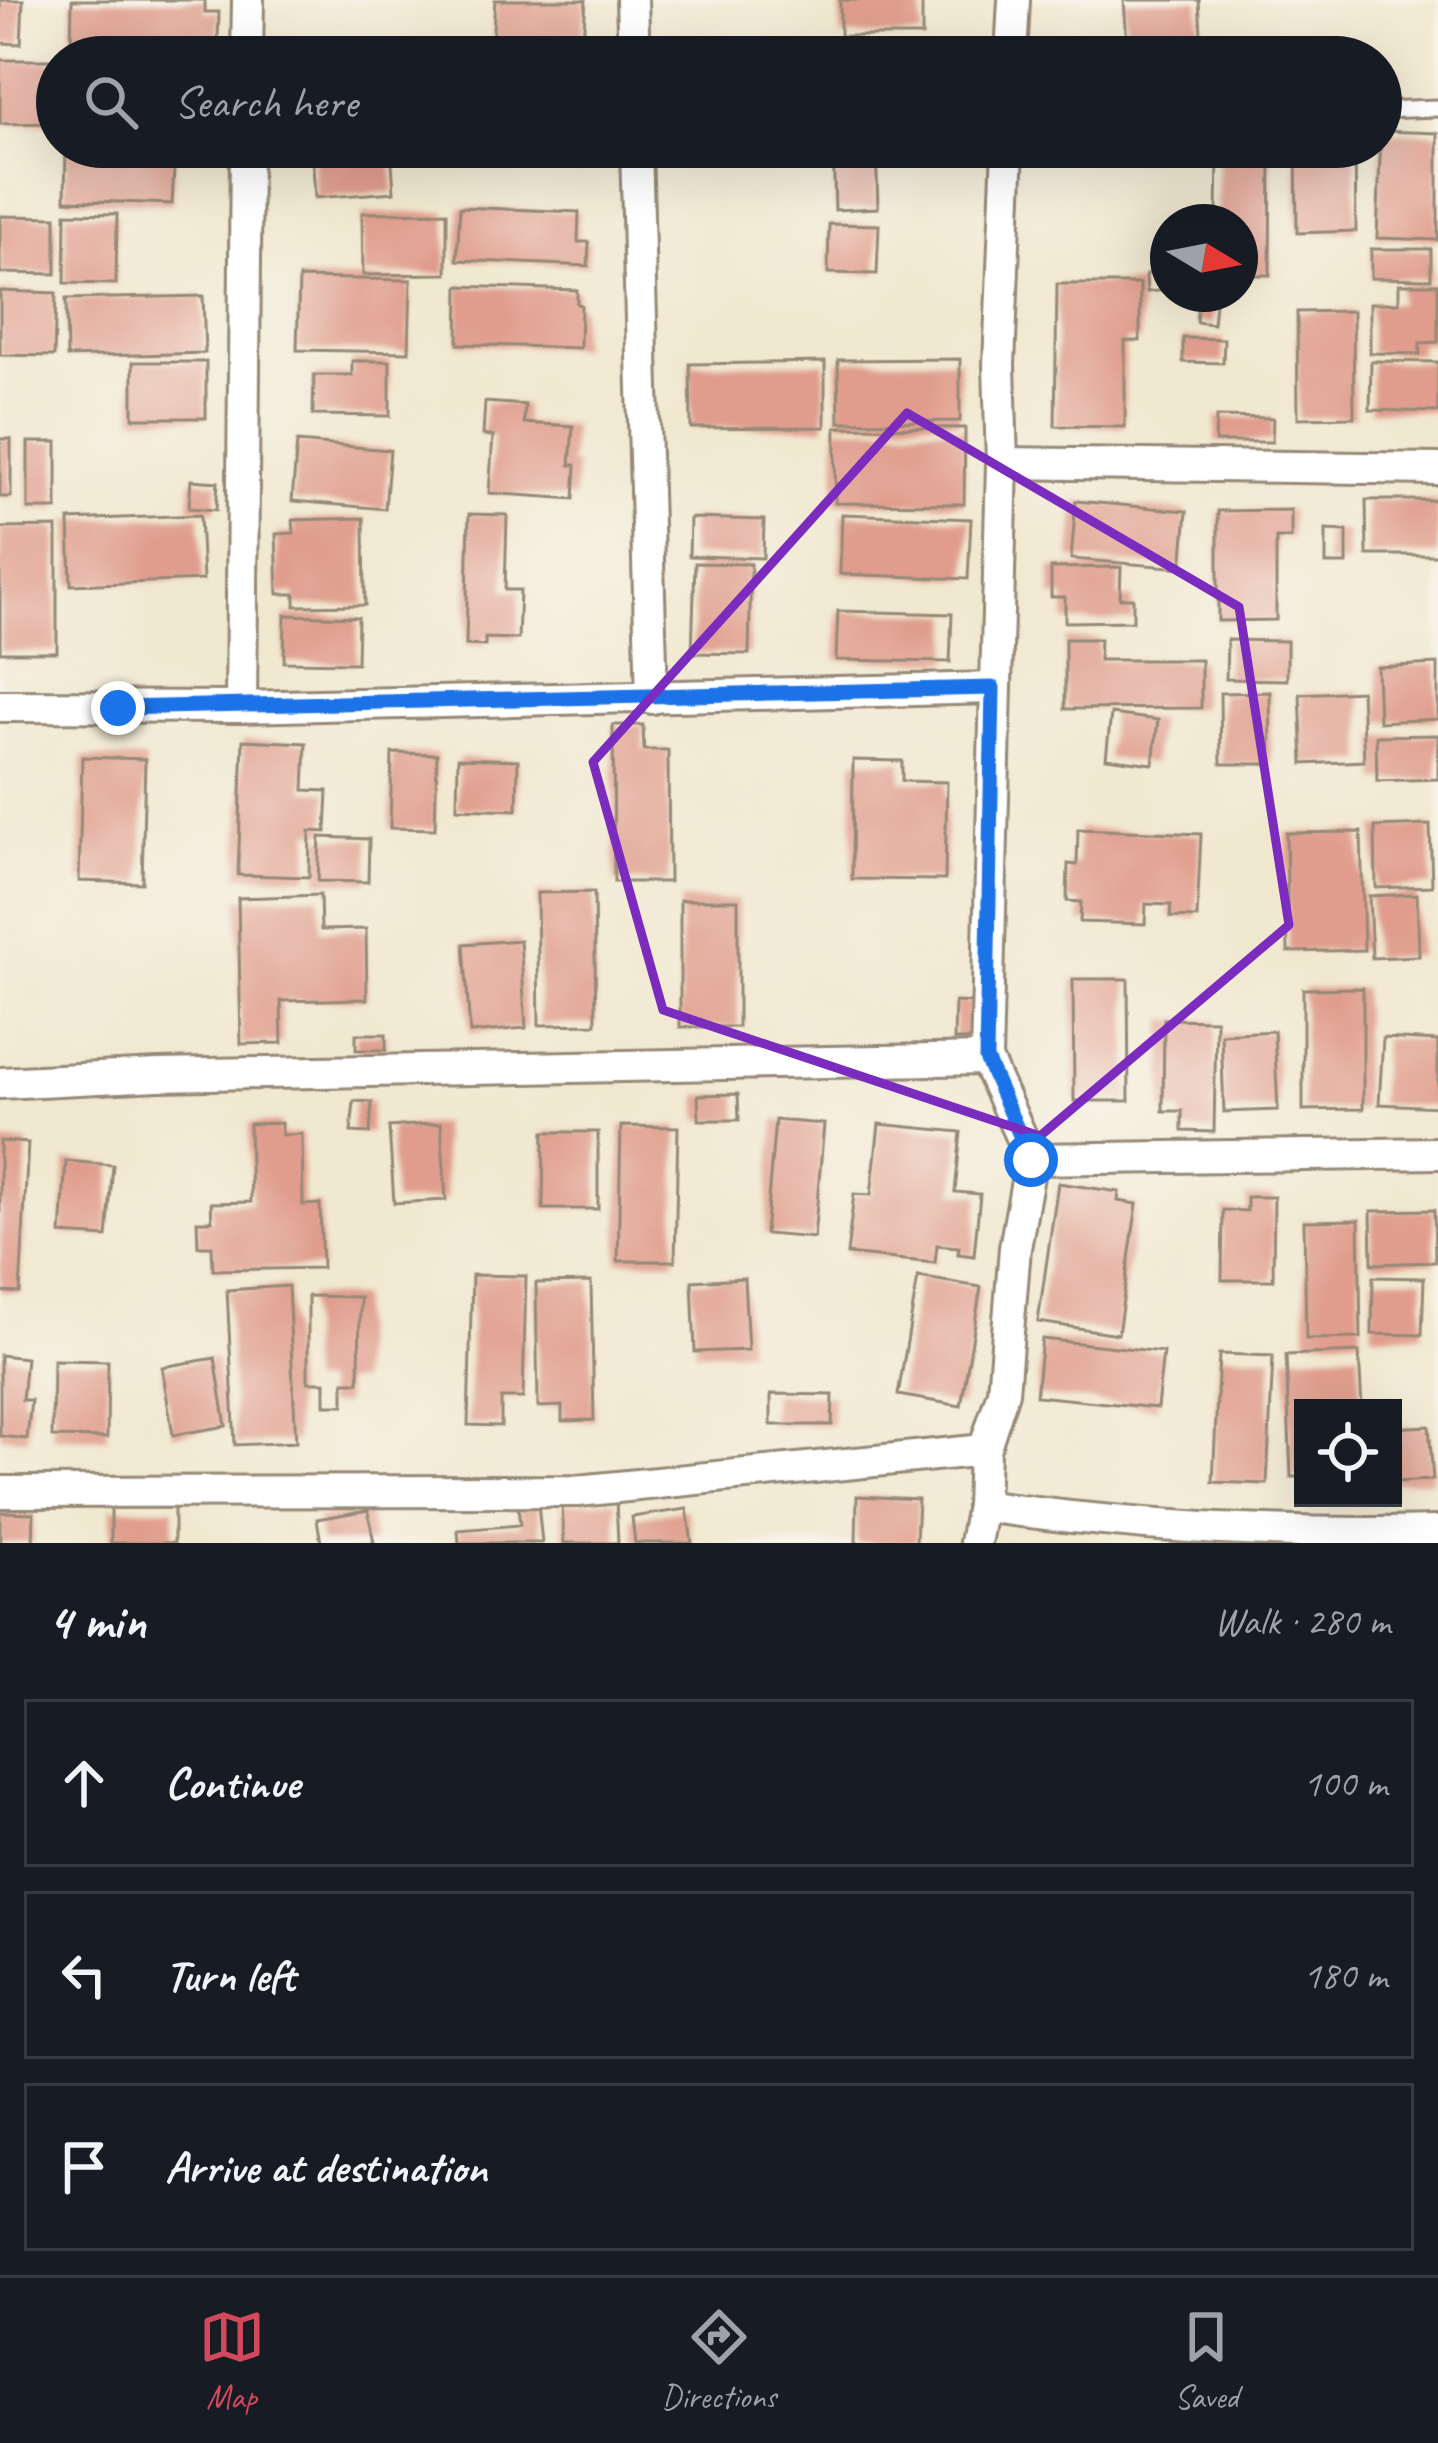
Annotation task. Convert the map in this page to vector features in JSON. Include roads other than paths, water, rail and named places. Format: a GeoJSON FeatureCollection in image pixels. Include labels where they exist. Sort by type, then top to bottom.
{"type":"FeatureCollection","features":[{"type":"Feature","properties":{"kind":"street"},"geometry":{"type":"LineString","coordinates":[[247,36],[248,0]]}},
{"type":"Feature","properties":{"kind":"street"},"geometry":{"type":"LineString","coordinates":[[632,0],[633,36]]}},
{"type":"Feature","properties":{"kind":"street"},"geometry":{"type":"LineString","coordinates":[[1012,36],[1014,0]]}},
{"type":"Feature","properties":{"kind":"street"},"geometry":{"type":"LineString","coordinates":[[241,706],[246,168]]}},
{"type":"Feature","properties":{"kind":"street"},"geometry":{"type":"LineString","coordinates":[[637,168],[652,698]]}},
{"type":"Feature","properties":{"kind":"street"},"geometry":{"type":"LineString","coordinates":[[975,1543],[984,1450],[1003,1392],[1015,1248],[1031,1160],[986,1059],[1007,168]]}},
{"type":"Feature","properties":{"kind":"street"},"geometry":{"type":"LineString","coordinates":[[1002,463],[1438,469]]}},
{"type":"Feature","properties":{"kind":"street"},"geometry":{"type":"LineString","coordinates":[[0,706],[241,706],[993,688]]}},
{"type":"Feature","properties":{"kind":"street"},"geometry":{"type":"LineString","coordinates":[[0,1083],[158,1075],[986,1059]]}},
{"type":"Feature","properties":{"kind":"street"},"geometry":{"type":"LineString","coordinates":[[1031,1160],[1438,1153]]}},
{"type":"Feature","properties":{"kind":"street"},"geometry":{"type":"LineString","coordinates":[[0,1492],[578,1491],[984,1450]]}},
{"type":"Feature","properties":{"kind":"street"},"geometry":{"type":"LineString","coordinates":[[982,1506],[1089,1520],[1312,1536],[1438,1532]]}},
{"type":"Feature","properties":{"kind":"lane"},"geometry":{"type":"LineString","coordinates":[[1402,109],[1438,108]]}}]}
